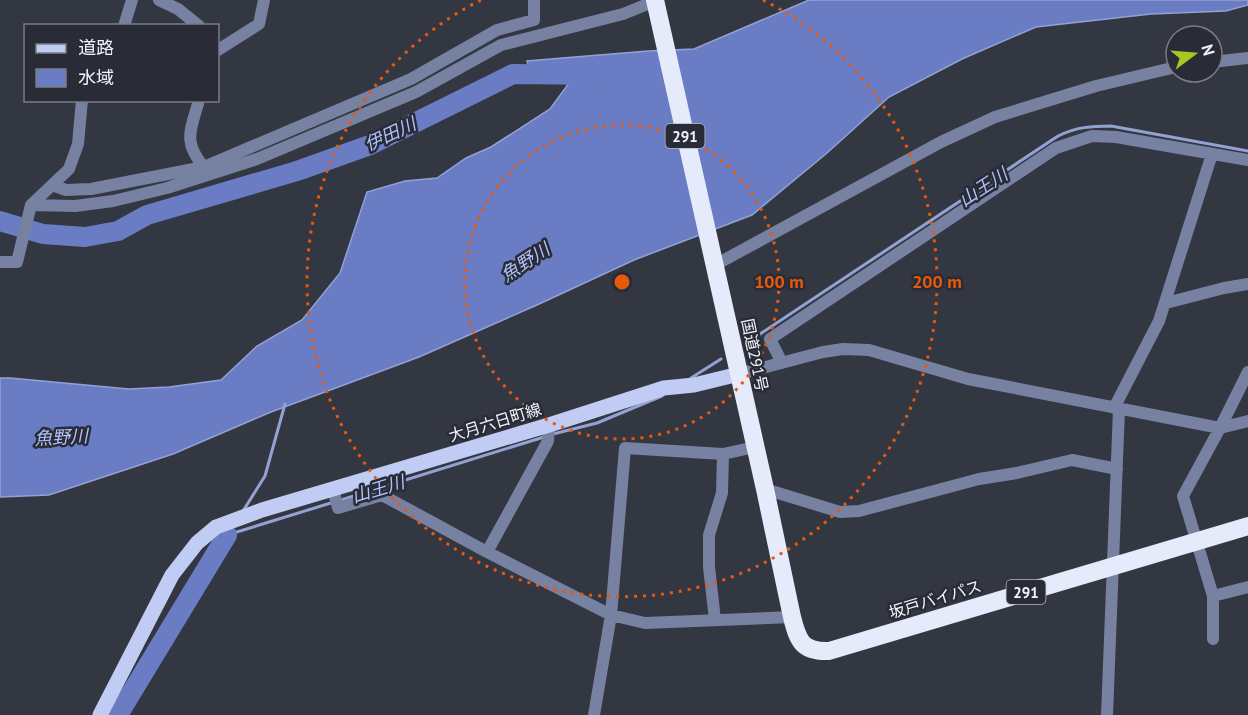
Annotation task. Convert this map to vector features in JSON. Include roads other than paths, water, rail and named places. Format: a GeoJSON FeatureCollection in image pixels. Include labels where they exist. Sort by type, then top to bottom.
{"type":"FeatureCollection","features":[{"type":"Feature","properties":{"kind":"highway","name":"国道291号"},"geometry":{"type":"LineString","coordinates":[[656,4],[792,617],[797,635],[805,647]]}},
{"type":"Feature","properties":{"kind":"highway","name":"坂戸バイパス"},"geometry":{"type":"LineString","coordinates":[[805,647],[815,651],[829,651],[1248,526]]}},
{"type":"Feature","properties":{"kind":"main road","name":"大月六日町線"},"geometry":{"type":"LineString","coordinates":[[100,715],[171,575],[197,543],[216,527],[261,510],[549,425],[664,388],[694,386],[739,374]]}},
{"type":"Feature","properties":{"kind":"street"},"geometry":{"type":"LineString","coordinates":[[125,24],[132,0]]}},
{"type":"Feature","properties":{"kind":"street"},"geometry":{"type":"LineString","coordinates":[[159,0],[178,9],[197,24]]}},
{"type":"Feature","properties":{"kind":"street"},"geometry":{"type":"LineString","coordinates":[[219,49],[259,24],[264,0]]}},
{"type":"Feature","properties":{"kind":"street"},"geometry":{"type":"LineString","coordinates":[[52,185],[66,190],[91,189],[204,167],[411,79],[497,30],[534,20],[534,0]]}},
{"type":"Feature","properties":{"kind":"street"},"geometry":{"type":"LineString","coordinates":[[31,205],[75,206],[113,201],[167,188],[257,159],[416,92],[501,45],[656,4]]}},
{"type":"Feature","properties":{"kind":"street"},"geometry":{"type":"LineString","coordinates":[[1224,61],[1248,58]]}},
{"type":"Feature","properties":{"kind":"street"},"geometry":{"type":"LineString","coordinates":[[714,262],[921,152],[995,117],[1096,86],[1164,70]]}},
{"type":"Feature","properties":{"kind":"street"},"geometry":{"type":"LineString","coordinates":[[0,262],[17,262],[31,205],[69,168],[78,144],[82,102]]}},
{"type":"Feature","properties":{"kind":"street"},"geometry":{"type":"LineString","coordinates":[[198,102],[189,138],[192,153],[204,167]]}},
{"type":"Feature","properties":{"kind":"street"},"geometry":{"type":"LineString","coordinates":[[782,363],[770,339],[1056,148],[1092,136],[1116,137],[1248,160]]}},
{"type":"Feature","properties":{"kind":"street"},"geometry":{"type":"LineString","coordinates":[[1107,715],[1117,469],[1117,409],[1166,303],[1212,154]]}},
{"type":"Feature","properties":{"kind":"street"},"geometry":{"type":"LineString","coordinates":[[1166,303],[1248,284]]}},
{"type":"Feature","properties":{"kind":"street"},"geometry":{"type":"LineString","coordinates":[[739,374],[823,352],[843,349],[869,350],[968,379],[1117,409],[1220,428],[1248,421]]}},
{"type":"Feature","properties":{"kind":"street"},"geometry":{"type":"LineString","coordinates":[[1213,639],[1213,596],[1183,496],[1248,372]]}},
{"type":"Feature","properties":{"kind":"street"},"geometry":{"type":"LineString","coordinates":[[487,552],[548,441],[549,425]]}},
{"type":"Feature","properties":{"kind":"street"},"geometry":{"type":"LineString","coordinates":[[594,715],[611,615],[625,448],[723,454],[755,447]]}},
{"type":"Feature","properties":{"kind":"street"},"geometry":{"type":"LineString","coordinates":[[715,620],[709,567],[710,535],[722,493],[723,454]]}},
{"type":"Feature","properties":{"kind":"street"},"geometry":{"type":"LineString","coordinates":[[765,489],[840,512],[910,499],[979,479],[1072,460],[1117,469]]}},
{"type":"Feature","properties":{"kind":"street"},"geometry":{"type":"LineString","coordinates":[[333,489],[338,508],[382,495],[611,615],[645,623],[792,617]]}},
{"type":"Feature","properties":{"kind":"street"},"geometry":{"type":"LineString","coordinates":[[1213,596],[1248,587]]}},
{"type":"Feature","properties":{"kind":"water","name":"魚野川"},"geometry":{"type":"Polygon","coordinates":[[[809,0],[1248,0],[1248,5],[1226,11],[1151,14],[1036,27],[962,59],[889,97],[827,153],[752,215],[634,260],[419,357],[271,412],[173,454],[49,495],[0,497],[0,378],[129,389],[169,387],[221,380],[257,346],[302,320],[340,273],[367,192],[405,181],[437,178],[466,158],[491,147],[550,109],[580,68],[529,68],[527,61],[694,49],[809,0]]]}},
{"type":"Feature","properties":{"kind":"waterway","name":"伊田川"},"geometry":{"type":"LineString","coordinates":[[0,221],[43,234],[85,237],[118,231],[147,215],[297,171],[370,145],[513,74],[602,75]]}},
{"type":"Feature","properties":{"kind":"waterway","name":"山王川"},"geometry":{"type":"LineString","coordinates":[[745,344],[1065,133],[1097,126],[1111,126],[1248,151]]}},
{"type":"Feature","properties":{"kind":"waterway","name":"山王川"},"geometry":{"type":"LineString","coordinates":[[691,378],[721,359]]}},
{"type":"Feature","properties":{"kind":"waterway","name":"山王川"},"geometry":{"type":"LineString","coordinates":[[553,434],[597,423],[662,396]]}},
{"type":"Feature","properties":{"kind":"waterway"},"geometry":{"type":"LineString","coordinates":[[243,511],[265,476],[285,404]]}},
{"type":"Feature","properties":{"kind":"waterway","name":"山王川"},"geometry":{"type":"LineString","coordinates":[[341,500],[544,437]]}},
{"type":"Feature","properties":{"kind":"waterway","name":"山王川"},"geometry":{"type":"LineString","coordinates":[[227,535],[334,502]]}},
{"type":"Feature","properties":{"kind":"waterway","name":"山王川"},"geometry":{"type":"LineString","coordinates":[[118,715],[227,535]]}}]}
